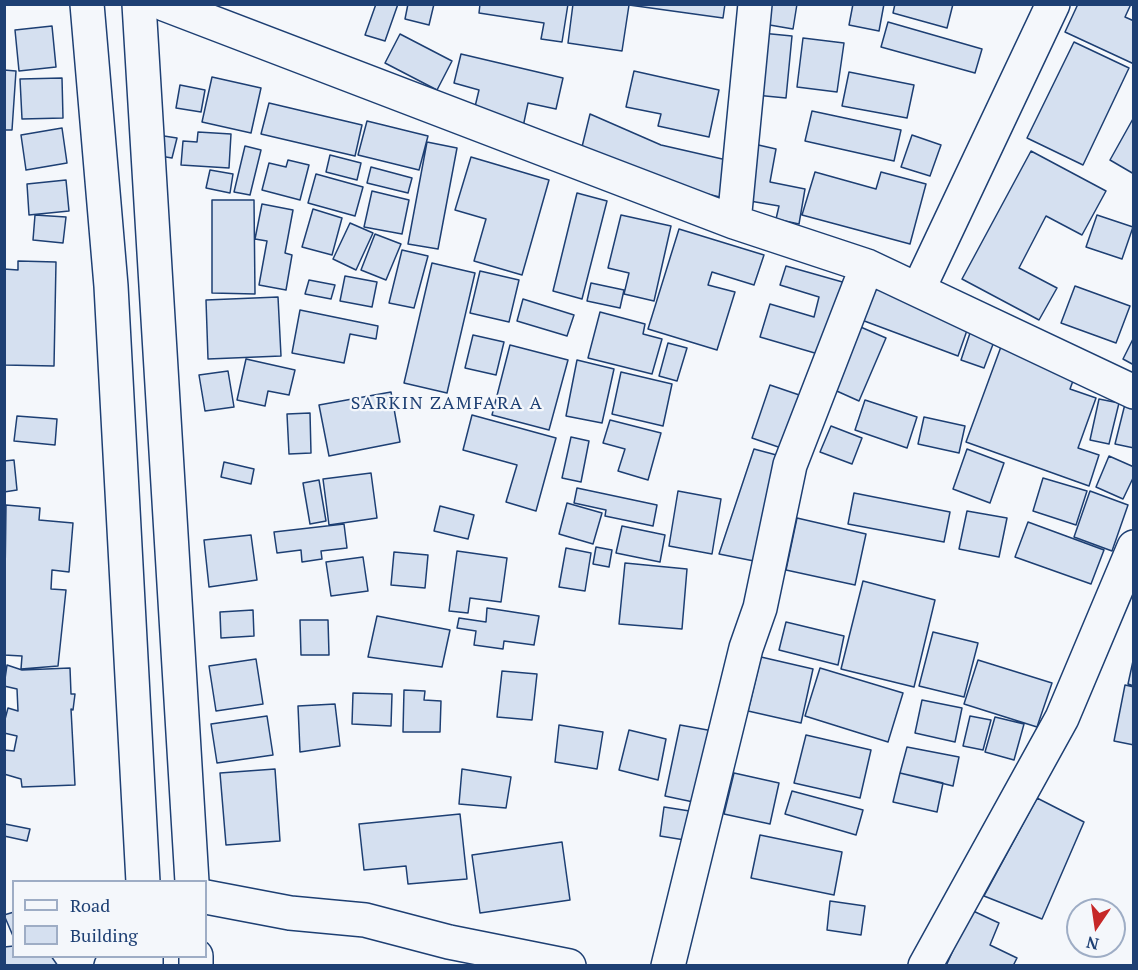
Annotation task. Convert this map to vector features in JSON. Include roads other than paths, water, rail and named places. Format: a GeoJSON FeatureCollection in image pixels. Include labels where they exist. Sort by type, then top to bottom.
{"type":"FeatureCollection","features":[{"type":"Feature","properties":{"kind":"street"},"geometry":{"type":"LineString","coordinates":[[87,4],[111,286],[143,880]]}},
{"type":"Feature","properties":{"kind":"street"},"geometry":{"type":"LineString","coordinates":[[139,4],[192,880]]}},
{"type":"Feature","properties":{"kind":"street"},"geometry":{"type":"LineString","coordinates":[[164,4],[734,222],[867,266],[919,288],[1134,392]]}},
{"type":"Feature","properties":{"kind":"street"},"geometry":{"type":"LineString","coordinates":[[734,222],[755,4]]}},
{"type":"Feature","properties":{"kind":"street"},"geometry":{"type":"LineString","coordinates":[[919,288],[1053,4]]}},
{"type":"Feature","properties":{"kind":"street"},"geometry":{"type":"LineString","coordinates":[[668,966],[746,648],[760,608],[790,465],[867,266]]}},
{"type":"Feature","properties":{"kind":"street"},"geometry":{"type":"LineString","coordinates":[[925,966],[1062,718],[1134,548]]}},
{"type":"Feature","properties":{"kind":"street"},"geometry":{"type":"LineString","coordinates":[[207,897],[290,913],[365,920],[449,942],[569,966]]}},
{"type":"Feature","properties":{"kind":"district","name":"SARKIN ZAMFARA A"},"geometry":{"type":"Point","coordinates":[447,404]}}]}
